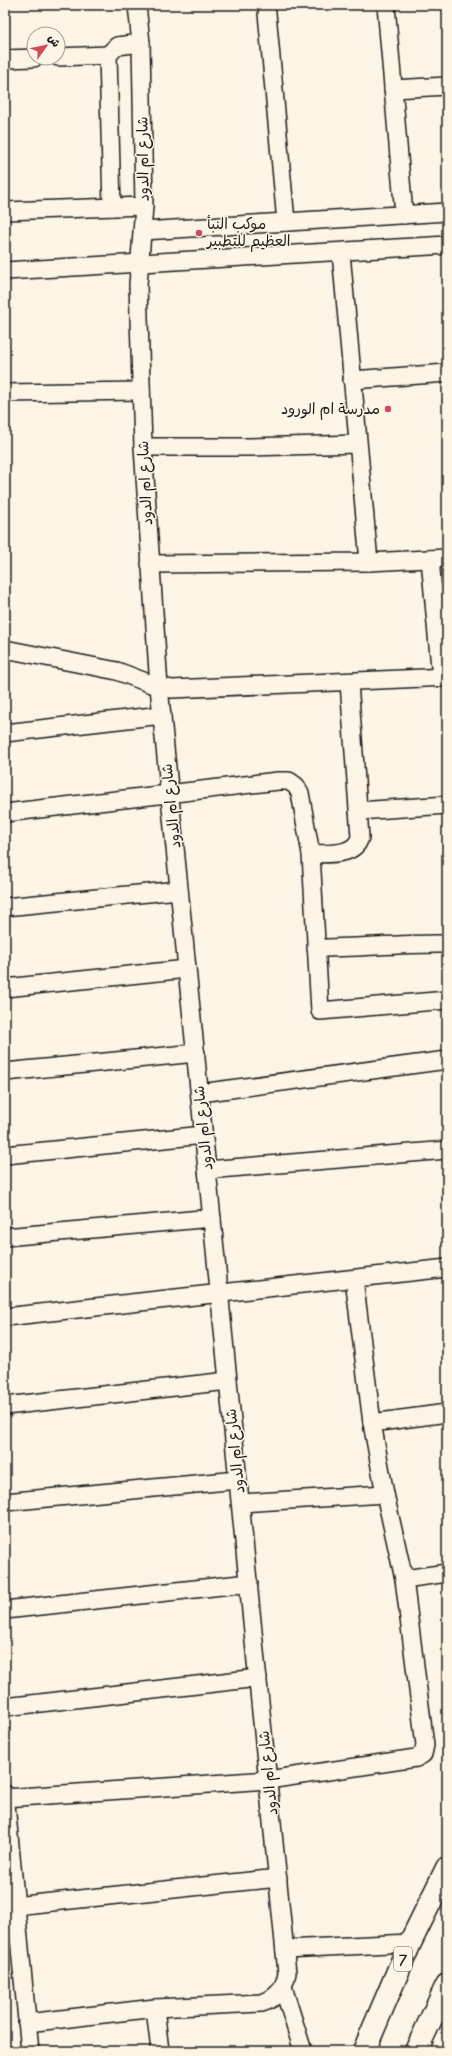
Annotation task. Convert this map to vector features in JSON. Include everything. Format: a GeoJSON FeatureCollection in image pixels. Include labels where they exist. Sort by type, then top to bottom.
{"type":"FeatureCollection","features":[{"type":"Feature","properties":{"kind":"highway","name":"7"},"geometry":{"type":"LineString","coordinates":[[364,2051],[410,1943],[447,1868]]}},
{"type":"Feature","properties":{"kind":"highway"},"geometry":{"type":"LineString","coordinates":[[416,2051],[447,1985]]}},
{"type":"Feature","properties":{"kind":"street","name":"شارع ام الدود"},"geometry":{"type":"LineString","coordinates":[[137,5],[141,43],[144,206],[139,264],[141,391],[150,564],[162,715],[285,1949],[287,1973],[283,1987]]}},
{"type":"Feature","properties":{"kind":"street"},"geometry":{"type":"LineString","coordinates":[[386,5],[404,215]]}},
{"type":"Feature","properties":{"kind":"street"},"geometry":{"type":"LineString","coordinates":[[267,13],[286,222]]}},
{"type":"Feature","properties":{"kind":"street"},"geometry":{"type":"LineString","coordinates":[[66,57],[108,55],[117,46],[141,43]]}},
{"type":"Feature","properties":{"kind":"street"},"geometry":{"type":"LineString","coordinates":[[108,55],[112,207]]}},
{"type":"Feature","properties":{"kind":"street"},"geometry":{"type":"LineString","coordinates":[[5,59],[26,58]]}},
{"type":"Feature","properties":{"kind":"street"},"geometry":{"type":"LineString","coordinates":[[393,89],[447,86]]}},
{"type":"Feature","properties":{"kind":"street"},"geometry":{"type":"LineString","coordinates":[[5,211],[144,206]]}},
{"type":"Feature","properties":{"kind":"street"},"geometry":{"type":"LineString","coordinates":[[143,231],[447,212]]}},
{"type":"Feature","properties":{"kind":"street"},"geometry":{"type":"LineString","coordinates":[[5,272],[341,253],[447,245]]}},
{"type":"Feature","properties":{"kind":"street"},"geometry":{"type":"LineString","coordinates":[[341,253],[369,562]]}},
{"type":"Feature","properties":{"kind":"street"},"geometry":{"type":"LineString","coordinates":[[352,380],[447,373]]}},
{"type":"Feature","properties":{"kind":"street"},"geometry":{"type":"LineString","coordinates":[[5,393],[141,391]]}},
{"type":"Feature","properties":{"kind":"street"},"geometry":{"type":"LineString","coordinates":[[143,447],[249,447],[358,444]]}},
{"type":"Feature","properties":{"kind":"street"},"geometry":{"type":"LineString","coordinates":[[150,564],[369,562],[447,558]]}},
{"type":"Feature","properties":{"kind":"street"},"geometry":{"type":"LineString","coordinates":[[5,649],[116,671],[160,687],[181,689],[444,677],[430,559]]}},
{"type":"Feature","properties":{"kind":"street"},"geometry":{"type":"LineString","coordinates":[[311,854],[349,851],[354,848],[360,837],[349,682]]}},
{"type":"Feature","properties":{"kind":"street"},"geometry":{"type":"LineString","coordinates":[[5,733],[162,715]]}},
{"type":"Feature","properties":{"kind":"street"},"geometry":{"type":"LineString","coordinates":[[5,813],[170,792],[270,781],[289,781],[296,786],[300,793],[311,854],[320,1011],[447,1000]]}},
{"type":"Feature","properties":{"kind":"street"},"geometry":{"type":"LineString","coordinates":[[358,811],[447,805]]}},
{"type":"Feature","properties":{"kind":"street"},"geometry":{"type":"LineString","coordinates":[[5,907],[180,890]]}},
{"type":"Feature","properties":{"kind":"street"},"geometry":{"type":"LineString","coordinates":[[316,948],[342,948],[406,943],[447,944]]}},
{"type":"Feature","properties":{"kind":"street"},"geometry":{"type":"LineString","coordinates":[[5,988],[188,969]]}},
{"type":"Feature","properties":{"kind":"street"},"geometry":{"type":"LineString","coordinates":[[5,1072],[196,1053]]}},
{"type":"Feature","properties":{"kind":"street"},"geometry":{"type":"LineString","coordinates":[[200,1093],[447,1060]]}},
{"type":"Feature","properties":{"kind":"street"},"geometry":{"type":"LineString","coordinates":[[5,1155],[204,1135]]}},
{"type":"Feature","properties":{"kind":"street"},"geometry":{"type":"LineString","coordinates":[[207,1170],[447,1150]]}},
{"type":"Feature","properties":{"kind":"street"},"geometry":{"type":"LineString","coordinates":[[5,1237],[212,1218]]}},
{"type":"Feature","properties":{"kind":"street"},"geometry":{"type":"LineString","coordinates":[[5,1317],[447,1268]]}},
{"type":"Feature","properties":{"kind":"street"},"geometry":{"type":"LineString","coordinates":[[6,1798],[268,1780],[416,1758],[423,1754],[425,1745],[404,1579],[385,1494],[372,1423],[354,1279]]}},
{"type":"Feature","properties":{"kind":"street"},"geometry":{"type":"LineString","coordinates":[[5,1406],[228,1381]]}},
{"type":"Feature","properties":{"kind":"street"},"geometry":{"type":"LineString","coordinates":[[372,1423],[447,1413]]}},
{"type":"Feature","properties":{"kind":"street"},"geometry":{"type":"LineString","coordinates":[[5,1502],[238,1480]]}},
{"type":"Feature","properties":{"kind":"street"},"geometry":{"type":"LineString","coordinates":[[241,1502],[385,1494]]}},
{"type":"Feature","properties":{"kind":"street"},"geometry":{"type":"LineString","coordinates":[[404,1579],[447,1573]]}},
{"type":"Feature","properties":{"kind":"street"},"geometry":{"type":"LineString","coordinates":[[5,1610],[248,1583]]}},
{"type":"Feature","properties":{"kind":"street"},"geometry":{"type":"LineString","coordinates":[[5,1707],[258,1678]]}},
{"type":"Feature","properties":{"kind":"street"},"geometry":{"type":"LineString","coordinates":[[5,1794],[10,1906],[30,2051]]}},
{"type":"Feature","properties":{"kind":"street"},"geometry":{"type":"LineString","coordinates":[[10,1906],[278,1878]]}},
{"type":"Feature","properties":{"kind":"street"},"geometry":{"type":"LineString","coordinates":[[285,1949],[410,1943]]}},
{"type":"Feature","properties":{"kind":"street"},"geometry":{"type":"LineString","coordinates":[[27,2023],[155,2008],[262,2003],[274,1997],[283,1987],[303,2051]]}},
{"type":"Feature","properties":{"kind":"street"},"geometry":{"type":"LineString","coordinates":[[155,2008],[160,2051]]}},
{"type":"Feature","properties":{"kind":"place","name":"موكب النبأ العظيم للتطبير"},"geometry":{"type":"Point","coordinates":[199,233]}},
{"type":"Feature","properties":{"kind":"place","name":"مدرسة ام الورود"},"geometry":{"type":"Point","coordinates":[388,409]}}]}
